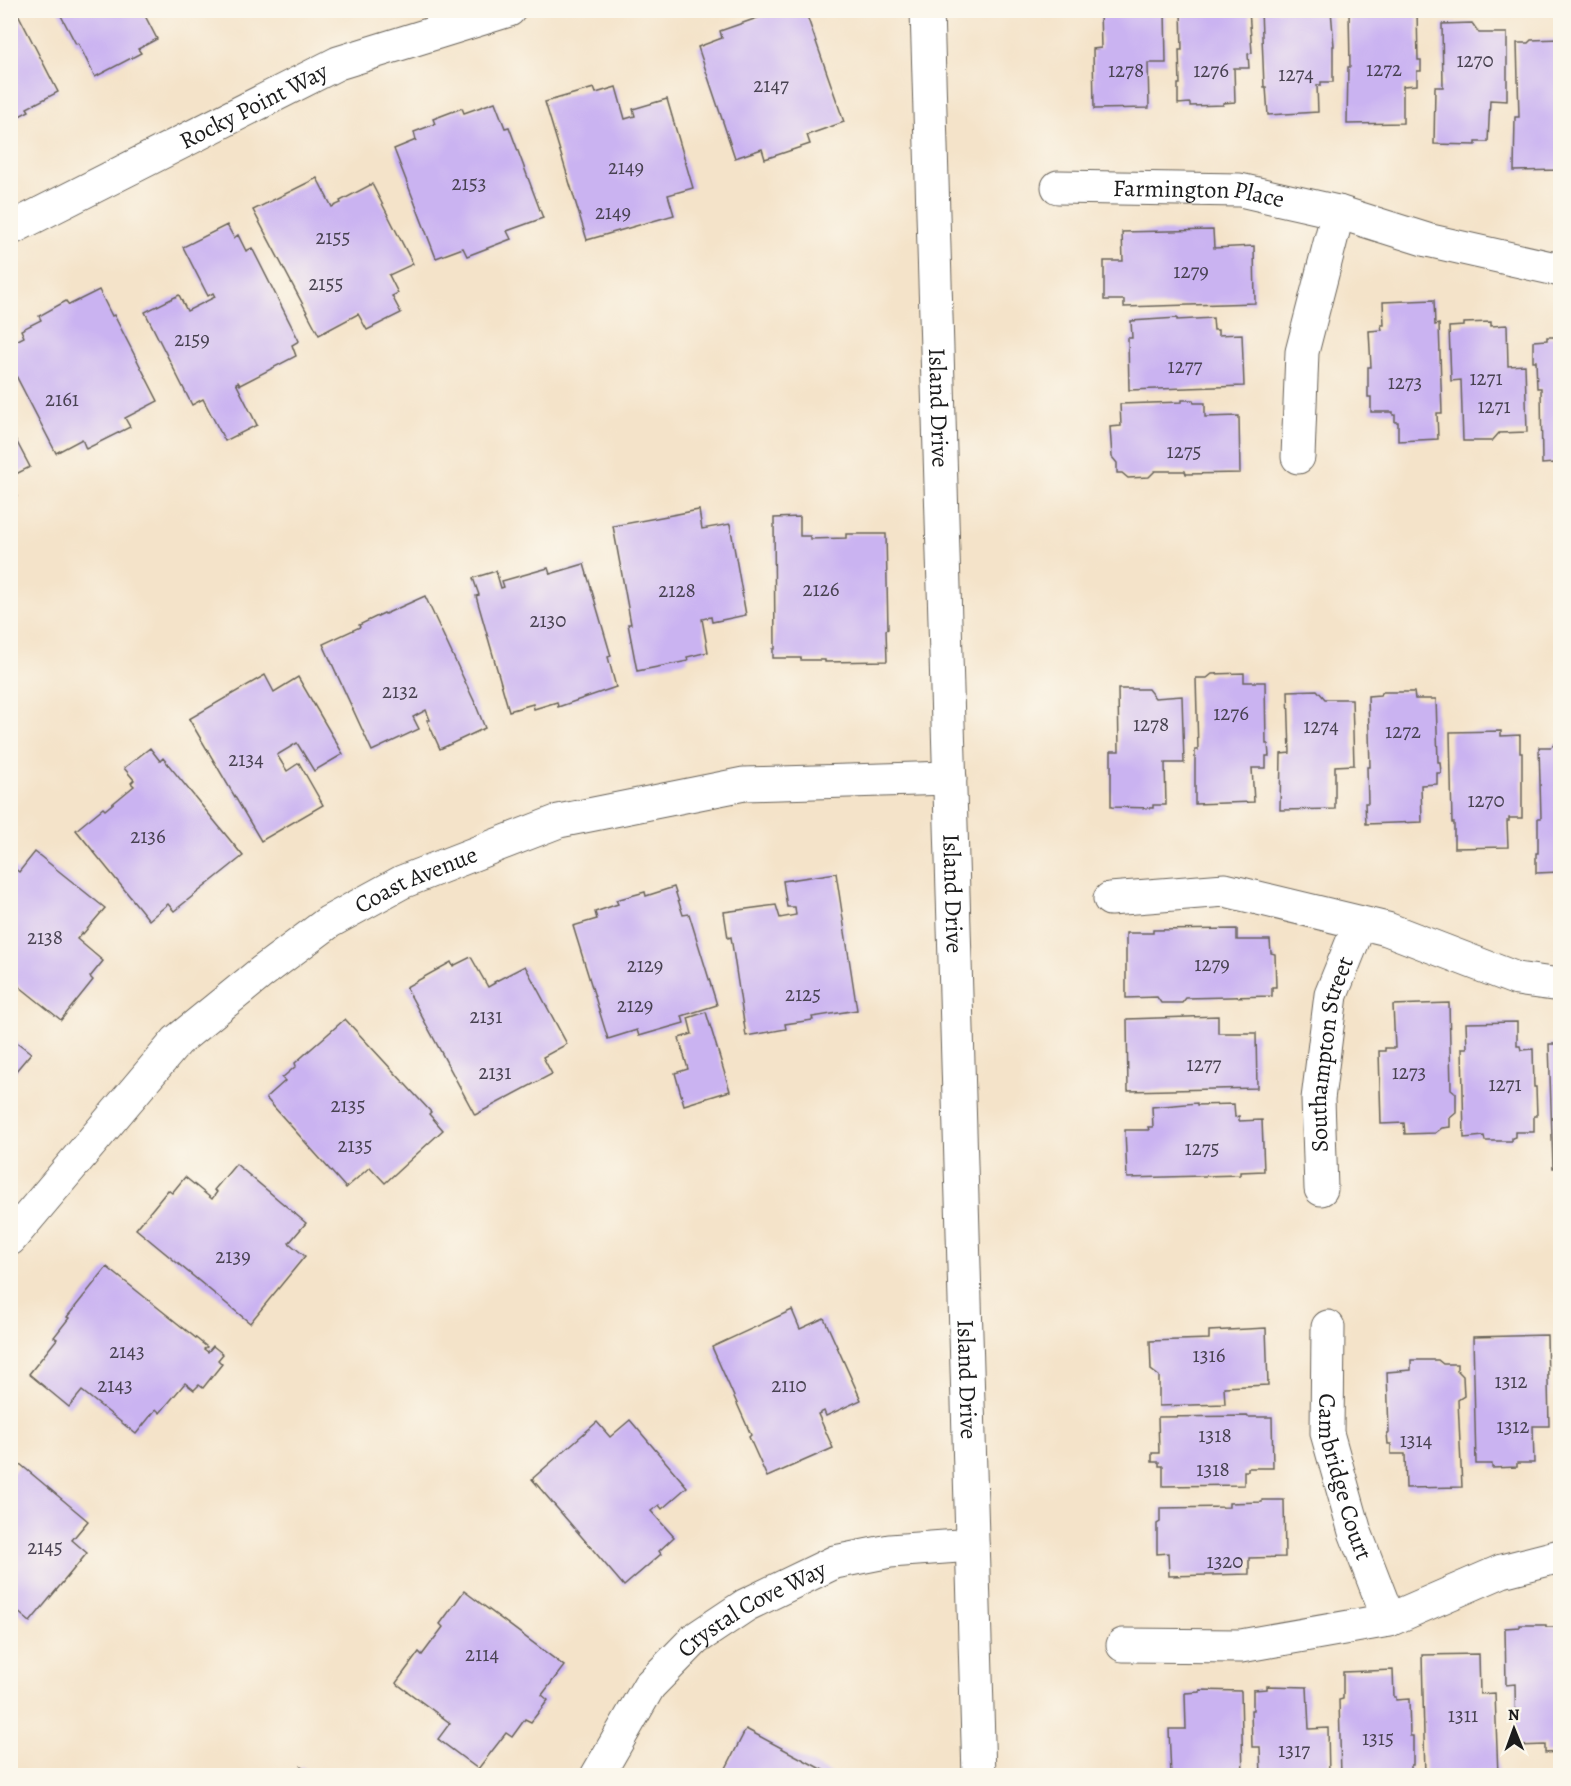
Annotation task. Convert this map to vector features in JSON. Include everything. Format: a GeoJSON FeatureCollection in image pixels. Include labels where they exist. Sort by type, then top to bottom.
{"type":"FeatureCollection","features":[{"type":"Feature","properties":{"kind":"street","name":"Rocky Point Way"},"geometry":{"type":"LineString","coordinates":[[10,230],[338,63],[509,10]]}},
{"type":"Feature","properties":{"kind":"street","name":"Island Drive"},"geometry":{"type":"LineString","coordinates":[[927,10],[979,1776]]}},
{"type":"Feature","properties":{"kind":"street","name":"Farmington Place"},"geometry":{"type":"LineString","coordinates":[[1058,187],[1240,190],[1338,212],[1427,240],[1560,270]]}},
{"type":"Feature","properties":{"kind":"street"},"geometry":{"type":"LineString","coordinates":[[1298,457],[1302,352],[1338,212]]}},
{"type":"Feature","properties":{"kind":"street","name":"Coast Avenue"},"geometry":{"type":"LineString","coordinates":[[10,1239],[177,1041],[262,972],[329,922],[402,882],[559,821],[744,784],[950,778]]}},
{"type":"Feature","properties":{"kind":"street","name":"Southampton Street"},"geometry":{"type":"LineString","coordinates":[[1110,899],[1225,890],[1387,929],[1517,979],[1560,985]]}},
{"type":"Feature","properties":{"kind":"street","name":"Southampton Street"},"geometry":{"type":"LineString","coordinates":[[1321,1189],[1318,1099],[1331,995],[1360,923]]}},
{"type":"Feature","properties":{"kind":"street","name":"Cambridge Court"},"geometry":{"type":"LineString","coordinates":[[1328,1327],[1327,1433],[1354,1532],[1389,1620]]}},
{"type":"Feature","properties":{"kind":"street","name":"Crystal Cove Way"},"geometry":{"type":"LineString","coordinates":[[597,1776],[649,1686],[695,1640],[746,1605],[835,1562],[890,1551],[972,1545]]}},
{"type":"Feature","properties":{"kind":"street"},"geometry":{"type":"LineString","coordinates":[[1123,1645],[1241,1646],[1389,1620],[1502,1571],[1560,1556]]}},
{"type":"Feature","properties":{"kind":"building"},"geometry":{"type":"Polygon","coordinates":[[[10,10],[16,10],[58,92],[27,108],[29,111],[10,121],[10,10]]]}},
{"type":"Feature","properties":{"kind":"building"},"geometry":{"type":"Polygon","coordinates":[[[58,10],[142,10],[157,39],[138,49],[141,53],[95,77],[58,10]]]}},
{"type":"Feature","properties":{"kind":"building"},"geometry":{"type":"Polygon","coordinates":[[[780,10],[805,10],[844,122],[807,135],[810,144],[765,159],[762,149],[735,158],[698,47],[722,38],[720,31],[780,10]]]}},
{"type":"Feature","properties":{"kind":"building"},"geometry":{"type":"Polygon","coordinates":[[[1100,10],[1165,10],[1166,63],[1148,63],[1149,108],[1094,109],[1093,49],[1101,48],[1100,10]]]}},
{"type":"Feature","properties":{"kind":"building"},"geometry":{"type":"Polygon","coordinates":[[[1181,10],[1249,10],[1252,53],[1248,54],[1249,68],[1234,68],[1235,102],[1223,103],[1223,105],[1178,104],[1179,50],[1182,50],[1181,10]]]}},
{"type":"Feature","properties":{"kind":"building"},"geometry":{"type":"Polygon","coordinates":[[[1261,10],[1331,10],[1334,46],[1333,82],[1321,82],[1321,85],[1317,85],[1318,112],[1268,115],[1266,87],[1264,87],[1261,10]]]}},
{"type":"Feature","properties":{"kind":"building"},"geometry":{"type":"Polygon","coordinates":[[[1349,10],[1417,10],[1418,60],[1421,60],[1421,71],[1417,71],[1417,85],[1403,86],[1403,123],[1347,124],[1348,67],[1350,67],[1349,10]]]}},
{"type":"Feature","properties":{"kind":"building"},"geometry":{"type":"Polygon","coordinates":[[[1472,23],[1479,33],[1507,33],[1507,101],[1490,100],[1488,142],[1476,142],[1476,145],[1434,144],[1435,87],[1443,87],[1442,24],[1472,23]]]}},
{"type":"Feature","properties":{"kind":"building"},"geometry":{"type":"Polygon","coordinates":[[[1560,39],[1560,170],[1514,171],[1515,117],[1519,117],[1517,43],[1560,39]]]}},
{"type":"Feature","properties":{"kind":"building"},"geometry":{"type":"Polygon","coordinates":[[[616,87],[625,119],[635,116],[633,109],[667,99],[693,188],[668,195],[674,215],[587,240],[545,102],[594,88],[596,93],[616,87]]]}},
{"type":"Feature","properties":{"kind":"building"},"geometry":{"type":"Polygon","coordinates":[[[495,102],[505,128],[509,127],[543,218],[507,231],[511,239],[467,256],[463,248],[436,258],[394,149],[416,140],[414,132],[435,124],[433,119],[462,108],[464,113],[495,102]]]}},
{"type":"Feature","properties":{"kind":"building"},"geometry":{"type":"Polygon","coordinates":[[[317,178],[332,207],[372,184],[413,264],[389,275],[398,293],[392,296],[401,313],[367,330],[358,314],[319,335],[253,210],[317,178]]]}},
{"type":"Feature","properties":{"kind":"building"},"geometry":{"type":"Polygon","coordinates":[[[227,225],[234,238],[238,235],[246,251],[252,248],[299,341],[292,345],[296,356],[240,385],[236,383],[257,425],[225,441],[203,399],[192,405],[145,312],[179,295],[187,311],[215,297],[213,293],[208,296],[183,247],[227,225]]]}},
{"type":"Feature","properties":{"kind":"building"},"geometry":{"type":"Polygon","coordinates":[[[1213,230],[1214,248],[1254,246],[1255,303],[1124,307],[1124,300],[1104,300],[1104,261],[1123,261],[1122,232],[1213,230]]]}},
{"type":"Feature","properties":{"kind":"building"},"geometry":{"type":"Polygon","coordinates":[[[99,290],[158,401],[125,418],[130,427],[86,449],[82,439],[56,453],[10,364],[10,344],[24,337],[21,330],[41,320],[39,316],[66,301],[69,305],[99,290]]]}},
{"type":"Feature","properties":{"kind":"building"},"geometry":{"type":"Polygon","coordinates":[[[1434,300],[1435,325],[1439,324],[1442,413],[1437,413],[1438,439],[1398,441],[1398,422],[1395,422],[1393,412],[1371,412],[1371,397],[1368,397],[1368,367],[1371,367],[1369,331],[1382,330],[1381,325],[1384,325],[1383,302],[1434,300]]]}},
{"type":"Feature","properties":{"kind":"building"},"geometry":{"type":"Polygon","coordinates":[[[1177,318],[1177,320],[1213,318],[1214,330],[1218,330],[1218,335],[1242,334],[1244,386],[1129,390],[1128,338],[1132,338],[1131,321],[1177,318]]]}},
{"type":"Feature","properties":{"kind":"building"},"geometry":{"type":"Polygon","coordinates":[[[1491,322],[1491,326],[1507,325],[1508,366],[1525,365],[1527,432],[1499,433],[1492,441],[1463,441],[1461,380],[1451,381],[1449,327],[1464,326],[1464,323],[1491,322]]]}},
{"type":"Feature","properties":{"kind":"building"},"geometry":{"type":"Polygon","coordinates":[[[1547,337],[1560,337],[1560,469],[1557,469],[1554,463],[1542,464],[1541,388],[1537,388],[1533,341],[1547,340],[1547,337]]]}},
{"type":"Feature","properties":{"kind":"building"},"geometry":{"type":"Polygon","coordinates":[[[1182,400],[1205,403],[1205,417],[1239,416],[1240,473],[1186,474],[1185,471],[1155,471],[1149,477],[1128,478],[1122,473],[1117,473],[1117,463],[1112,457],[1110,427],[1121,426],[1120,404],[1182,402],[1182,400]]]}},
{"type":"Feature","properties":{"kind":"building"},"geometry":{"type":"Polygon","coordinates":[[[10,429],[30,467],[10,477],[10,429]]]}},
{"type":"Feature","properties":{"kind":"building"},"geometry":{"type":"Polygon","coordinates":[[[10,485],[17,496],[10,499],[10,485]]]}},
{"type":"Feature","properties":{"kind":"building"},"geometry":{"type":"Polygon","coordinates":[[[699,510],[702,529],[730,524],[746,615],[712,622],[711,617],[702,619],[708,652],[687,657],[688,661],[637,671],[613,526],[699,510]]]}},
{"type":"Feature","properties":{"kind":"building"},"geometry":{"type":"Polygon","coordinates":[[[800,517],[800,536],[810,536],[810,539],[846,538],[846,534],[886,534],[887,661],[825,662],[825,660],[801,660],[801,658],[773,658],[773,649],[775,649],[774,518],[800,517]]]}},
{"type":"Feature","properties":{"kind":"building"},"geometry":{"type":"Polygon","coordinates":[[[584,564],[611,656],[608,657],[616,687],[558,707],[557,702],[534,709],[533,704],[509,711],[476,596],[479,595],[473,578],[496,571],[501,588],[504,587],[502,581],[548,568],[550,574],[584,564]]]}},
{"type":"Feature","properties":{"kind":"building"},"geometry":{"type":"Polygon","coordinates":[[[425,596],[485,728],[440,749],[427,720],[430,720],[426,710],[413,717],[419,729],[372,751],[323,644],[384,613],[425,596]]]}},
{"type":"Feature","properties":{"kind":"building"},"geometry":{"type":"Polygon","coordinates":[[[1244,673],[1244,682],[1265,682],[1266,744],[1268,744],[1269,756],[1266,756],[1266,768],[1252,768],[1254,802],[1195,804],[1195,750],[1198,750],[1196,678],[1207,678],[1212,674],[1244,673]]]}},
{"type":"Feature","properties":{"kind":"building"},"geometry":{"type":"Polygon","coordinates":[[[265,675],[274,692],[298,677],[343,754],[314,771],[297,743],[277,755],[287,771],[299,763],[323,805],[261,841],[189,719],[265,675]]]}},
{"type":"Feature","properties":{"kind":"building"},"geometry":{"type":"Polygon","coordinates":[[[1118,689],[1148,689],[1155,698],[1182,696],[1184,763],[1165,763],[1166,805],[1153,805],[1153,808],[1111,807],[1111,751],[1119,751],[1118,689]]]}},
{"type":"Feature","properties":{"kind":"building"},"geometry":{"type":"Polygon","coordinates":[[[1317,690],[1325,699],[1352,699],[1354,765],[1335,766],[1335,809],[1280,810],[1281,754],[1290,753],[1288,691],[1317,690]]]}},
{"type":"Feature","properties":{"kind":"building"},"geometry":{"type":"Polygon","coordinates":[[[1383,692],[1414,692],[1415,699],[1436,699],[1438,762],[1440,762],[1441,773],[1437,773],[1437,784],[1421,785],[1422,822],[1366,824],[1367,767],[1370,767],[1368,696],[1380,695],[1383,692]]]}},
{"type":"Feature","properties":{"kind":"building"},"geometry":{"type":"Polygon","coordinates":[[[1501,731],[1501,736],[1520,735],[1522,818],[1509,818],[1507,821],[1508,847],[1454,848],[1450,732],[1501,731]]]}},
{"type":"Feature","properties":{"kind":"building"},"geometry":{"type":"Polygon","coordinates":[[[1560,743],[1560,872],[1536,873],[1538,818],[1541,818],[1539,747],[1551,747],[1560,743]]]}},
{"type":"Feature","properties":{"kind":"building"},"geometry":{"type":"Polygon","coordinates":[[[150,748],[160,761],[163,758],[243,856],[174,911],[168,904],[149,920],[76,830],[134,786],[131,783],[134,780],[124,768],[150,748]]]}},
{"type":"Feature","properties":{"kind":"building"},"geometry":{"type":"Polygon","coordinates":[[[35,852],[105,908],[77,939],[103,961],[90,977],[93,980],[61,1020],[10,979],[10,865],[19,872],[35,852]]]}},
{"type":"Feature","properties":{"kind":"building"},"geometry":{"type":"Polygon","coordinates":[[[836,873],[857,1010],[812,1017],[813,1020],[785,1024],[786,1029],[746,1036],[731,937],[728,938],[724,912],[776,905],[780,918],[796,915],[795,907],[787,907],[783,881],[836,873]]]}},
{"type":"Feature","properties":{"kind":"building"},"geometry":{"type":"Polygon","coordinates":[[[674,887],[683,915],[689,914],[717,1005],[682,1016],[684,1023],[639,1036],[637,1030],[608,1039],[573,926],[597,919],[595,912],[618,904],[616,900],[645,892],[646,896],[674,887]]]}},
{"type":"Feature","properties":{"kind":"building"},"geometry":{"type":"Polygon","coordinates":[[[1237,929],[1237,940],[1270,940],[1271,953],[1275,954],[1276,987],[1272,987],[1272,996],[1186,998],[1182,1003],[1161,1003],[1157,997],[1126,998],[1126,933],[1153,933],[1153,930],[1237,929]]]}},
{"type":"Feature","properties":{"kind":"building"},"geometry":{"type":"Polygon","coordinates":[[[471,957],[488,987],[525,966],[567,1044],[543,1057],[552,1074],[475,1115],[406,987],[451,962],[453,966],[471,957]]]}},
{"type":"Feature","properties":{"kind":"building"},"geometry":{"type":"Polygon","coordinates":[[[1449,1003],[1451,1089],[1456,1093],[1456,1113],[1450,1118],[1450,1127],[1442,1128],[1435,1133],[1405,1134],[1404,1123],[1381,1124],[1379,1051],[1385,1051],[1385,1048],[1395,1048],[1393,1005],[1449,1003]]]}},
{"type":"Feature","properties":{"kind":"building"},"geometry":{"type":"Polygon","coordinates":[[[706,1012],[730,1091],[684,1105],[675,1073],[688,1069],[679,1038],[692,1034],[688,1018],[706,1012]]]}},
{"type":"Feature","properties":{"kind":"building"},"geometry":{"type":"Polygon","coordinates":[[[1218,1016],[1218,1033],[1256,1033],[1257,1088],[1128,1091],[1127,1019],[1218,1016]]]}},
{"type":"Feature","properties":{"kind":"building"},"geometry":{"type":"Polygon","coordinates":[[[345,1019],[431,1112],[429,1114],[443,1130],[385,1183],[370,1167],[346,1188],[266,1098],[285,1081],[282,1078],[296,1066],[295,1063],[345,1019]]]}},
{"type":"Feature","properties":{"kind":"building"},"geometry":{"type":"Polygon","coordinates":[[[1517,1022],[1517,1046],[1520,1046],[1521,1050],[1533,1049],[1537,1116],[1534,1116],[1534,1132],[1515,1132],[1512,1141],[1485,1141],[1484,1136],[1464,1138],[1462,1048],[1467,1048],[1466,1023],[1517,1022]]]}},
{"type":"Feature","properties":{"kind":"building"},"geometry":{"type":"Polygon","coordinates":[[[10,1037],[31,1053],[10,1078],[10,1037]]]}},
{"type":"Feature","properties":{"kind":"building"},"geometry":{"type":"Polygon","coordinates":[[[1549,1044],[1560,1044],[1560,1168],[1553,1168],[1549,1044]]]}},
{"type":"Feature","properties":{"kind":"building"},"geometry":{"type":"Polygon","coordinates":[[[1197,1103],[1197,1105],[1234,1104],[1235,1117],[1239,1116],[1239,1121],[1262,1120],[1264,1171],[1240,1172],[1240,1175],[1127,1178],[1125,1130],[1149,1130],[1148,1127],[1153,1127],[1152,1107],[1197,1103]]]}},
{"type":"Feature","properties":{"kind":"building"},"geometry":{"type":"Polygon","coordinates":[[[236,1164],[306,1223],[289,1243],[305,1256],[250,1323],[136,1229],[168,1190],[172,1193],[185,1177],[212,1199],[217,1192],[214,1190],[236,1164]]]}},
{"type":"Feature","properties":{"kind":"building"},"geometry":{"type":"Polygon","coordinates":[[[107,1267],[207,1347],[204,1349],[208,1352],[213,1346],[223,1354],[218,1360],[222,1364],[203,1388],[199,1385],[194,1390],[185,1383],[160,1413],[156,1409],[136,1434],[82,1391],[69,1407],[29,1374],[57,1339],[54,1337],[69,1318],[67,1317],[107,1267]]]}},
{"type":"Feature","properties":{"kind":"building"},"geometry":{"type":"Polygon","coordinates":[[[792,1310],[800,1329],[824,1318],[861,1400],[826,1416],[824,1411],[818,1414],[833,1448],[767,1477],[712,1347],[792,1310]]]}},
{"type":"Feature","properties":{"kind":"building"},"geometry":{"type":"Polygon","coordinates":[[[1266,1328],[1268,1385],[1224,1387],[1225,1404],[1159,1406],[1159,1376],[1151,1370],[1150,1341],[1209,1339],[1209,1331],[1266,1328]]]}},
{"type":"Feature","properties":{"kind":"building"},"geometry":{"type":"Polygon","coordinates":[[[1547,1335],[1549,1426],[1533,1426],[1534,1463],[1517,1463],[1517,1467],[1492,1468],[1492,1464],[1476,1464],[1473,1337],[1547,1335]]]}},
{"type":"Feature","properties":{"kind":"building"},"geometry":{"type":"Polygon","coordinates":[[[1411,1360],[1438,1360],[1443,1364],[1457,1364],[1457,1370],[1463,1376],[1464,1396],[1458,1400],[1462,1487],[1406,1488],[1405,1454],[1391,1454],[1391,1444],[1388,1444],[1387,1433],[1389,1433],[1387,1372],[1411,1370],[1411,1360]]]}},
{"type":"Feature","properties":{"kind":"building"},"geometry":{"type":"Polygon","coordinates":[[[1158,1417],[1272,1417],[1273,1468],[1248,1468],[1248,1471],[1244,1471],[1244,1485],[1163,1486],[1163,1466],[1159,1466],[1159,1462],[1152,1462],[1152,1453],[1159,1453],[1158,1417]]]}},
{"type":"Feature","properties":{"kind":"building"},"geometry":{"type":"Polygon","coordinates":[[[630,1420],[687,1487],[662,1509],[659,1505],[651,1511],[674,1537],[659,1551],[661,1554],[624,1586],[532,1479],[597,1422],[610,1437],[630,1420]]]}},
{"type":"Feature","properties":{"kind":"building"},"geometry":{"type":"Polygon","coordinates":[[[20,1464],[88,1521],[72,1540],[87,1553],[30,1622],[10,1605],[10,1476],[20,1464]]]}},
{"type":"Feature","properties":{"kind":"building"},"geometry":{"type":"Polygon","coordinates":[[[1262,1500],[1284,1500],[1285,1557],[1249,1558],[1249,1574],[1169,1576],[1168,1553],[1157,1554],[1157,1524],[1160,1522],[1160,1508],[1229,1507],[1229,1503],[1262,1502],[1262,1500]]]}},
{"type":"Feature","properties":{"kind":"building"},"geometry":{"type":"Polygon","coordinates":[[[464,1591],[564,1666],[542,1695],[548,1700],[531,1722],[525,1719],[512,1737],[506,1733],[478,1769],[438,1739],[450,1723],[396,1683],[419,1652],[422,1655],[443,1627],[440,1624],[464,1591]]]}},
{"type":"Feature","properties":{"kind":"building"},"geometry":{"type":"Polygon","coordinates":[[[1520,1625],[1560,1627],[1560,1752],[1545,1753],[1545,1745],[1516,1746],[1515,1684],[1506,1685],[1505,1628],[1520,1627],[1520,1625]]]}},
{"type":"Feature","properties":{"kind":"building"},"geometry":{"type":"Polygon","coordinates":[[[1479,1654],[1480,1694],[1495,1693],[1498,1776],[1425,1776],[1422,1655],[1479,1654]]]}},
{"type":"Feature","properties":{"kind":"building"},"geometry":{"type":"Polygon","coordinates":[[[1393,1670],[1394,1697],[1396,1700],[1409,1699],[1410,1736],[1413,1736],[1411,1776],[1341,1776],[1339,1700],[1343,1699],[1343,1672],[1393,1670]]]}},
{"type":"Feature","properties":{"kind":"building"},"geometry":{"type":"Polygon","coordinates":[[[1267,1686],[1307,1687],[1309,1729],[1328,1728],[1329,1776],[1261,1776],[1260,1747],[1252,1747],[1251,1710],[1253,1710],[1253,1690],[1267,1689],[1267,1686]]]}},
{"type":"Feature","properties":{"kind":"building"},"geometry":{"type":"Polygon","coordinates":[[[1200,1690],[1241,1691],[1243,1776],[1171,1776],[1169,1729],[1186,1729],[1185,1693],[1200,1692],[1200,1690]]]}},
{"type":"Feature","properties":{"kind":"building"},"geometry":{"type":"Polygon","coordinates":[[[746,1729],[834,1776],[722,1776],[746,1729]]]}},
{"type":"Feature","properties":{"kind":"building"},"geometry":{"type":"Polygon","coordinates":[[[301,1766],[316,1776],[294,1776],[301,1766]]]}}]}
